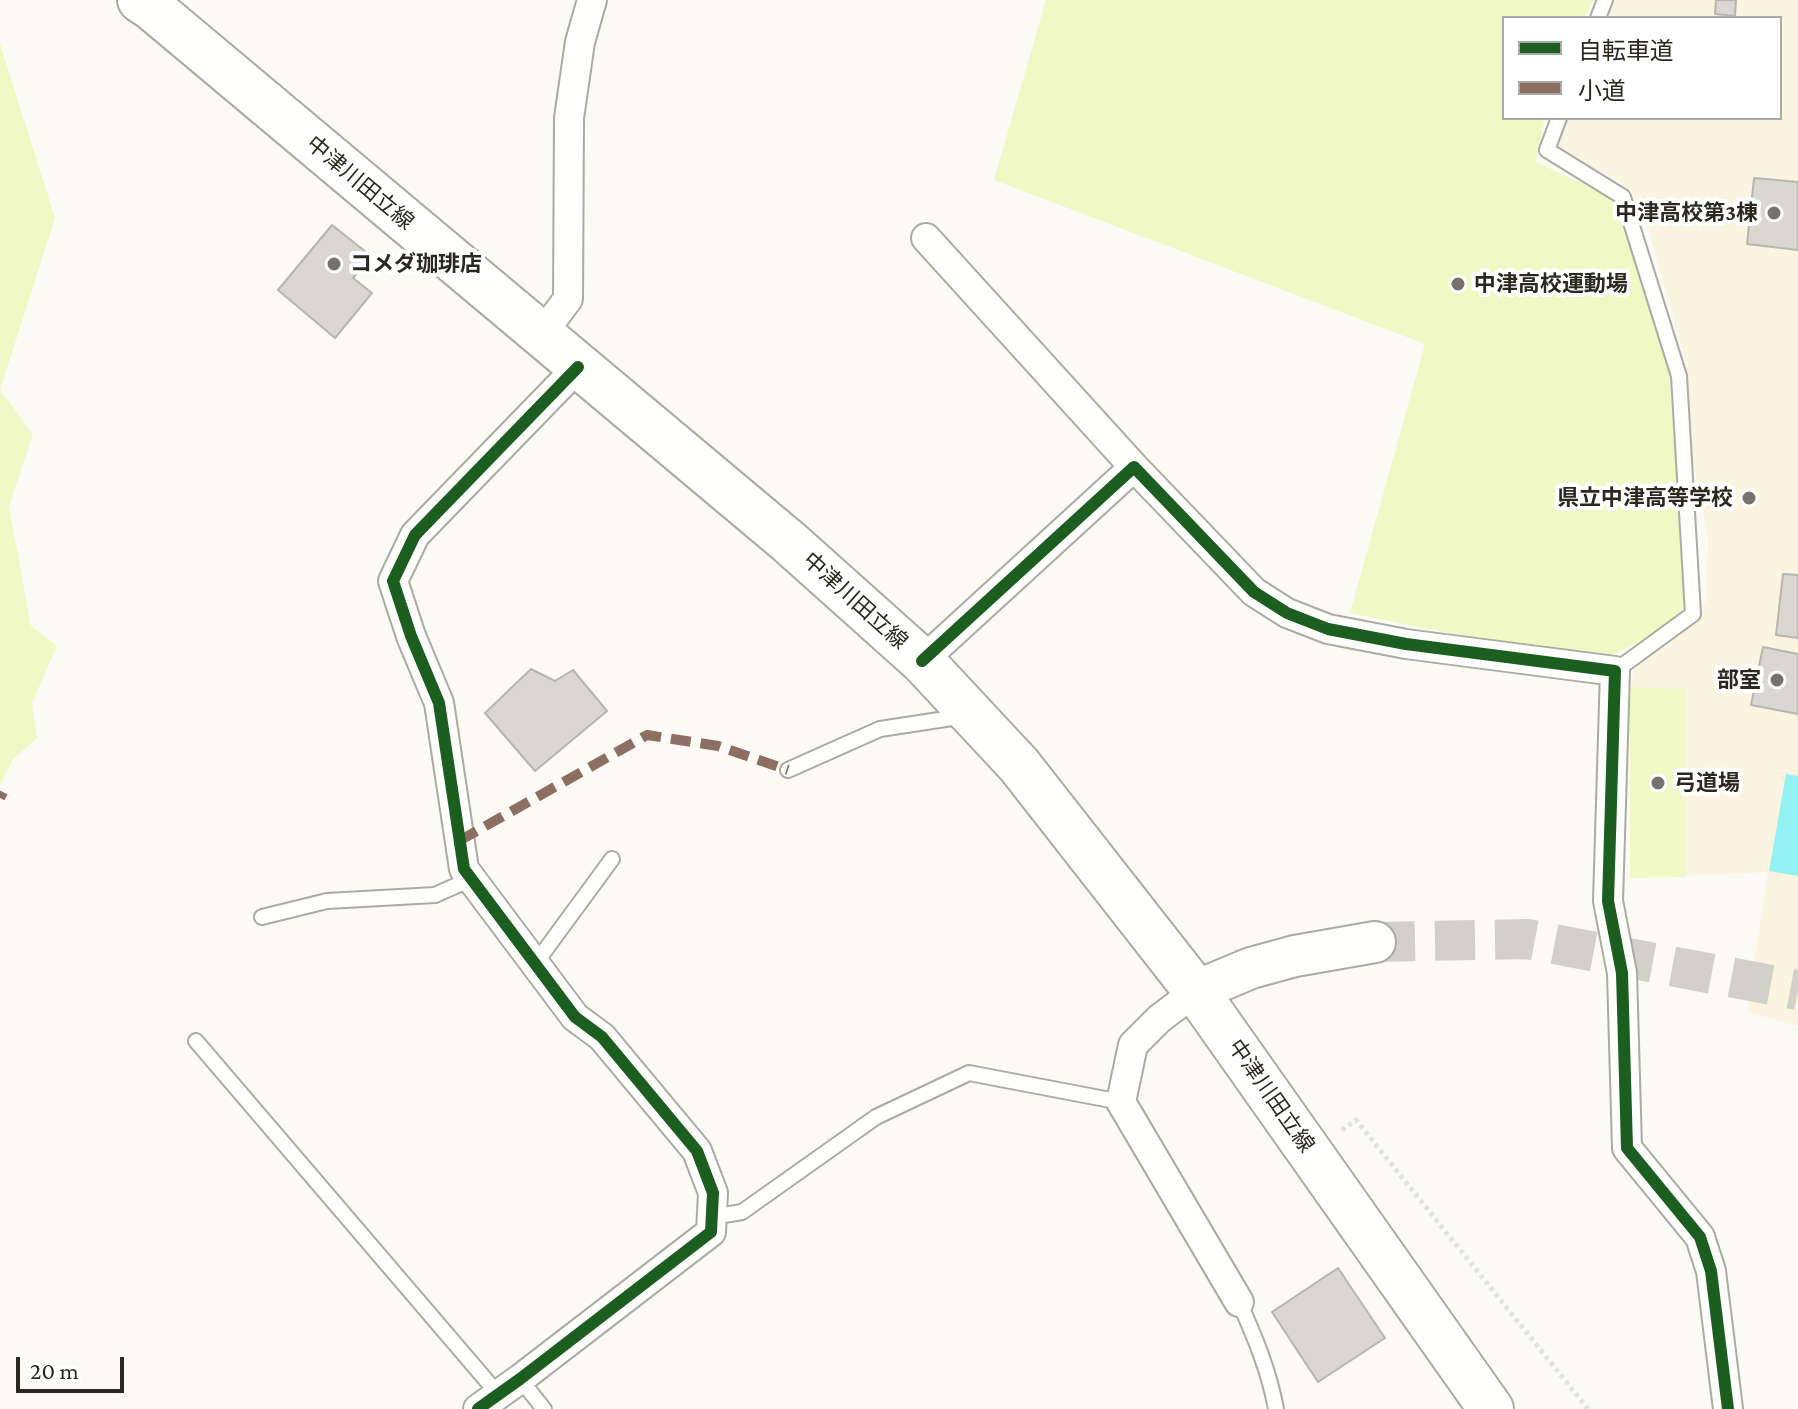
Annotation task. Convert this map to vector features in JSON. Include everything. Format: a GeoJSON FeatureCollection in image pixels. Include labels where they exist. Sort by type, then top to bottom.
{"type":"FeatureCollection","features":[{"type":"Feature","properties":{"kind":"main road","name":"中津川田立線"},"geometry":{"type":"LineString","coordinates":[[150,3],[789,542],[922,661],[1019,765],[1196,991],[1491,1409]]}},
{"type":"Feature","properties":{"kind":"street"},"geometry":{"type":"LineString","coordinates":[[541,335],[568,299],[569,118],[580,42],[592,0]]}},
{"type":"Feature","properties":{"kind":"street"},"geometry":{"type":"LineString","coordinates":[[926,238],[1134,467],[1254,592],[1287,613],[1328,629],[1406,644],[1615,671],[1608,901],[1622,973],[1627,1148],[1700,1237],[1711,1271],[1728,1409]]}},
{"type":"Feature","properties":{"kind":"street"},"geometry":{"type":"LineString","coordinates":[[499,1394],[711,1232],[713,1193],[697,1151],[602,1037],[575,1017],[464,869],[439,703],[411,636],[393,581],[415,535],[578,367]]}},
{"type":"Feature","properties":{"kind":"street"},"geometry":{"type":"LineString","coordinates":[[922,661],[1134,467]]}},
{"type":"Feature","properties":{"kind":"street"},"geometry":{"type":"LineString","coordinates":[[1239,1302],[1121,1102],[1133,1045],[1159,1019],[1196,991],[1251,968],[1295,956],[1375,942]]}},
{"type":"Feature","properties":{"kind":"lane"},"geometry":{"type":"LineString","coordinates":[[1558,120],[1547,150],[1623,197],[1679,376],[1693,614],[1615,671]]}},
{"type":"Feature","properties":{"kind":"lane"},"geometry":{"type":"LineString","coordinates":[[788,770],[880,729],[973,715]]}},
{"type":"Feature","properties":{"kind":"lane"},"geometry":{"type":"LineString","coordinates":[[535,964],[612,859]]}},
{"type":"Feature","properties":{"kind":"lane"},"geometry":{"type":"LineString","coordinates":[[262,917],[327,901],[435,895],[471,879]]}},
{"type":"Feature","properties":{"kind":"lane"},"geometry":{"type":"LineString","coordinates":[[196,1041],[499,1394],[544,1409]]}},
{"type":"Feature","properties":{"kind":"lane"},"geometry":{"type":"LineString","coordinates":[[712,1217],[742,1212],[876,1117],[969,1073],[1121,1102]]}},
{"type":"Feature","properties":{"kind":"lane"},"geometry":{"type":"LineString","coordinates":[[1239,1302],[1258,1342],[1276,1409]]}},
{"type":"Feature","properties":{"kind":"path"},"geometry":{"type":"LineString","coordinates":[[1340,1132],[1356,1120],[1588,1409]]}},
{"type":"Feature","properties":{"kind":"shaded area","name":"県立中津高等学校"},"geometry":{"type":"Polygon","coordinates":[[[1615,0],[1798,0],[1798,1026],[1747,1012],[1768,872],[1630,878],[1633,650],[1666,646],[1707,600],[1708,538],[1692,457],[1686,364],[1645,216],[1620,181],[1555,149],[1566,120],[1782,120],[1782,16],[1609,16],[1615,0]]]}},
{"type":"Feature","properties":{"kind":"green space","name":"中津高校運動場"},"geometry":{"type":"Polygon","coordinates":[[[1046,0],[1593,0],[1586,16],[1502,16],[1502,120],[1545,120],[1536,162],[1610,197],[1632,225],[1668,361],[1674,439],[1687,511],[1693,602],[1658,632],[1607,658],[1473,638],[1350,613],[1425,344],[994,180],[1046,0]]]}},
{"type":"Feature","properties":{"kind":"green space"},"geometry":{"type":"Polygon","coordinates":[[[0,44],[55,218],[0,390],[0,44]]]}},
{"type":"Feature","properties":{"kind":"green space"},"geometry":{"type":"Polygon","coordinates":[[[0,390],[33,434],[9,506],[31,626],[57,646],[32,703],[37,738],[13,759],[0,784],[0,390]]]}},
{"type":"Feature","properties":{"kind":"green space","name":"弓道場"},"geometry":{"type":"Polygon","coordinates":[[[1630,687],[1685,689],[1686,877],[1630,878],[1630,687]]]}},
{"type":"Feature","properties":{"kind":"water"},"geometry":{"type":"Polygon","coordinates":[[[1786,774],[1798,776],[1798,876],[1769,871],[1786,774]]]}},
{"type":"Feature","properties":{"kind":"building"},"geometry":{"type":"Polygon","coordinates":[[[1716,0],[1736,0],[1735,16],[1715,14],[1716,0]]]}},
{"type":"Feature","properties":{"kind":"building","name":"中津高校第3棟"},"geometry":{"type":"Polygon","coordinates":[[[1754,178],[1798,182],[1798,250],[1747,244],[1754,178]]]}},
{"type":"Feature","properties":{"kind":"building"},"geometry":{"type":"Polygon","coordinates":[[[332,225],[371,256],[353,278],[372,293],[335,338],[278,290],[332,225]]]}},
{"type":"Feature","properties":{"kind":"building"},"geometry":{"type":"Polygon","coordinates":[[[1783,574],[1798,575],[1798,638],[1776,635],[1783,574]]]}},
{"type":"Feature","properties":{"kind":"building","name":"部室"},"geometry":{"type":"Polygon","coordinates":[[[1763,647],[1798,654],[1798,714],[1751,705],[1763,647]]]}},
{"type":"Feature","properties":{"kind":"building"},"geometry":{"type":"Polygon","coordinates":[[[531,669],[555,681],[573,670],[607,711],[535,771],[485,713],[531,669]]]}},
{"type":"Feature","properties":{"kind":"building"},"geometry":{"type":"Polygon","coordinates":[[[1338,1268],[1385,1338],[1318,1382],[1272,1312],[1338,1268]]]}},
{"type":"Feature","properties":{"kind":"tunnel"},"geometry":{"type":"LineString","coordinates":[[1375,942],[1527,939],[1798,990]]}},
{"type":"Feature","properties":{"kind":"marked path"},"geometry":{"type":"LineString","coordinates":[[459,841],[647,735],[718,746],[788,770]]}},
{"type":"Feature","properties":{"kind":"marked path"},"geometry":{"type":"LineString","coordinates":[[0,798],[3,792]]}},
{"type":"Feature","properties":{"kind":"cycle path"},"geometry":{"type":"LineString","coordinates":[[478,1409],[711,1232],[713,1193],[697,1151],[602,1037],[575,1017],[464,869],[439,703],[411,636],[393,581],[415,535],[578,367]]}},
{"type":"Feature","properties":{"kind":"cycle path"},"geometry":{"type":"LineString","coordinates":[[922,661],[1134,467],[1254,592],[1287,613],[1328,629],[1406,644],[1615,671],[1608,901],[1622,973],[1627,1148],[1700,1237],[1711,1271],[1728,1409]]}},
{"type":"Feature","properties":{"kind":"place","name":"中津高校第3棟"},"geometry":{"type":"Point","coordinates":[1774,213]}},
{"type":"Feature","properties":{"kind":"place","name":"コメダ珈琲店"},"geometry":{"type":"Point","coordinates":[334,264]}},
{"type":"Feature","properties":{"kind":"place","name":"中津高校運動場"},"geometry":{"type":"Point","coordinates":[1458,284]}},
{"type":"Feature","properties":{"kind":"place","name":"県立中津高等学校"},"geometry":{"type":"Point","coordinates":[1749,498]}},
{"type":"Feature","properties":{"kind":"place","name":"部室"},"geometry":{"type":"Point","coordinates":[1777,680]}},
{"type":"Feature","properties":{"kind":"place","name":"弓道場"},"geometry":{"type":"Point","coordinates":[1658,783]}}]}
